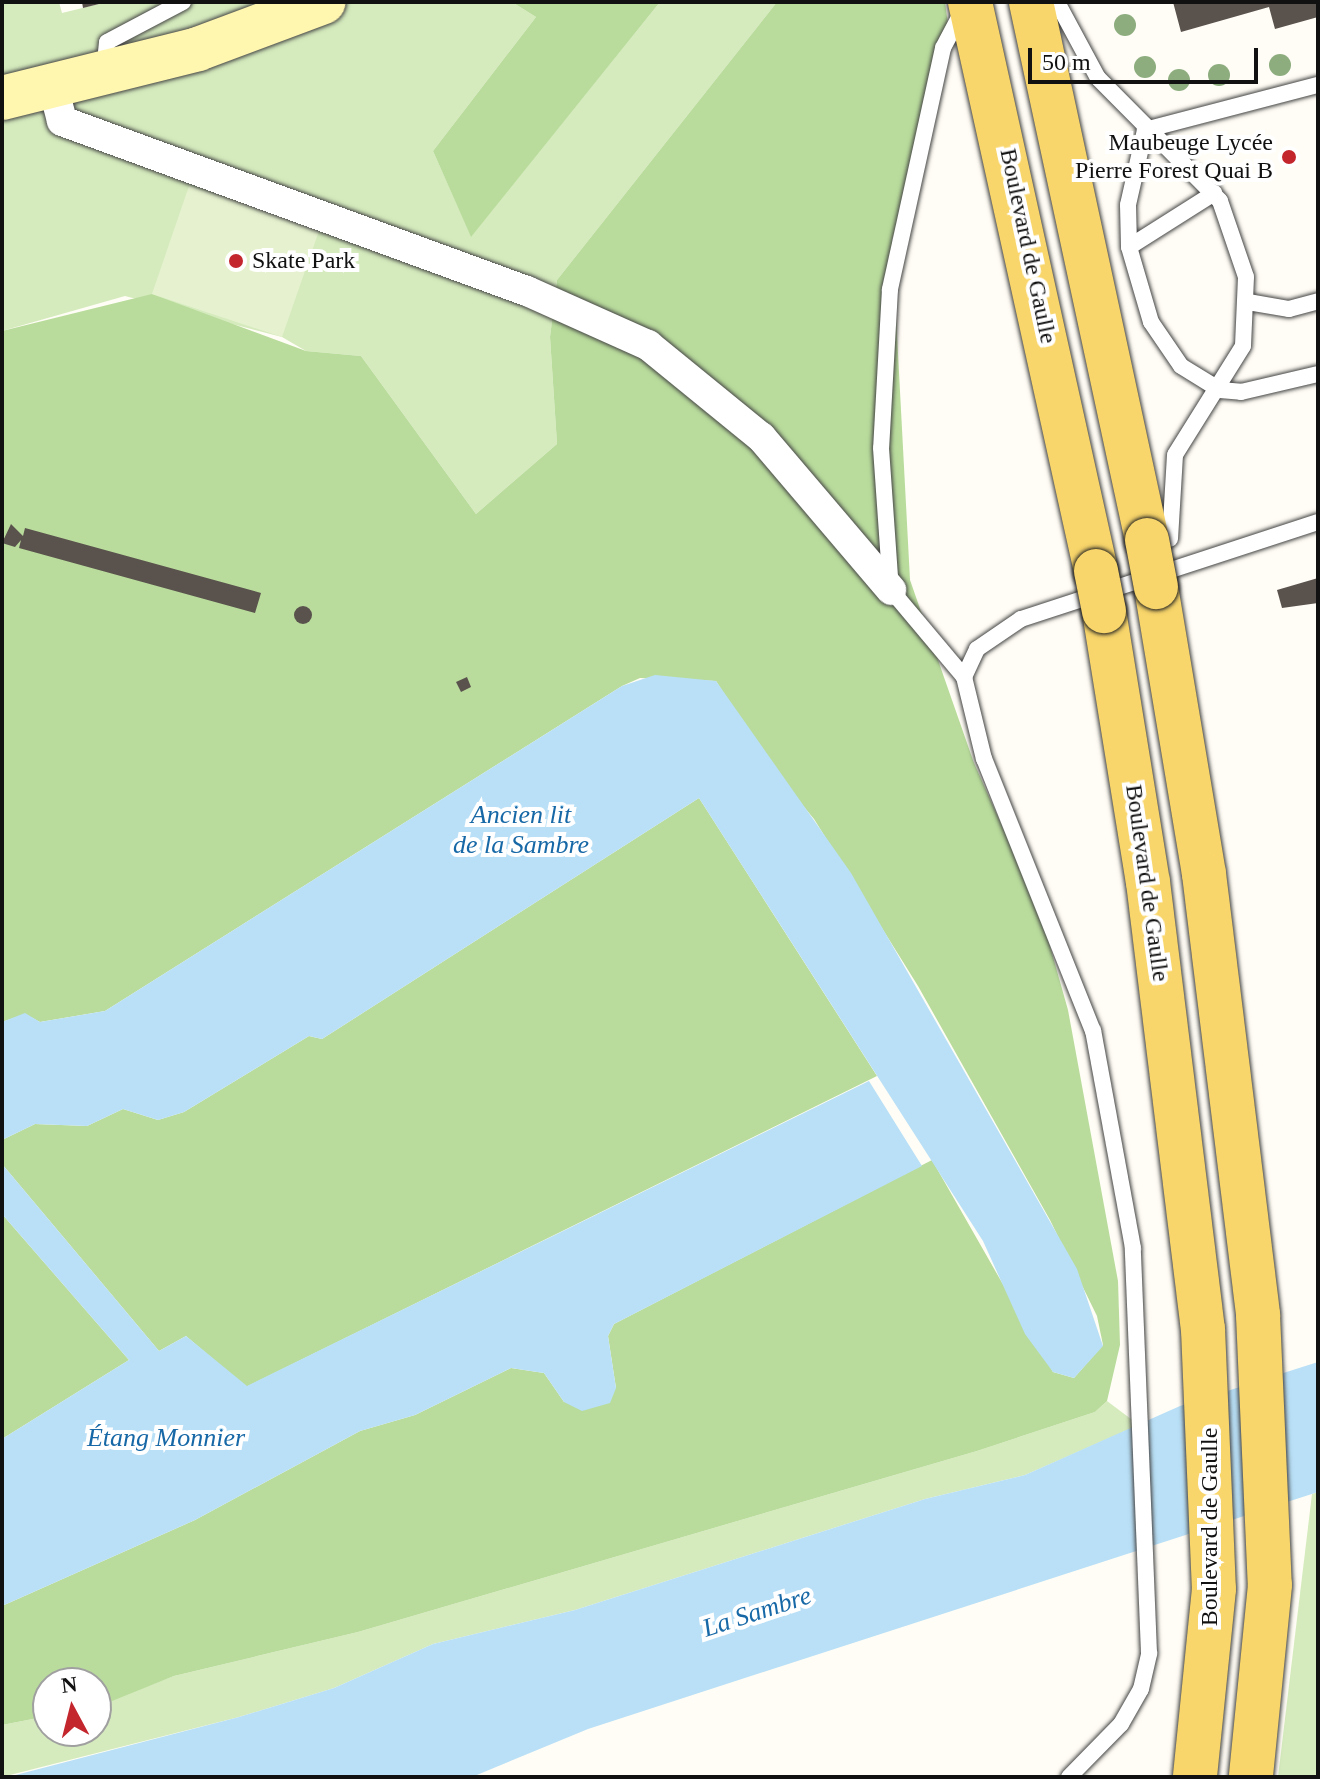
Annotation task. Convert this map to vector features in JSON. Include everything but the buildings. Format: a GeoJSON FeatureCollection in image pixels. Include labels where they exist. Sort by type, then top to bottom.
{"type":"FeatureCollection","features":[{"type":"Feature","properties":{"kind":"main road"},"geometry":{"type":"LineString","coordinates":[[2,98],[52,82],[103,73],[198,49],[324,2]]}},
{"type":"Feature","properties":{"kind":"main road","name":"Boulevard de Gaulle"},"geometry":{"type":"LineString","coordinates":[[969,2],[1100,591],[1152,914],[1203,1329],[1214,1589],[1195,1777]]}},
{"type":"Feature","properties":{"kind":"main road"},"geometry":{"type":"LineString","coordinates":[[1031,2],[1158,539],[1172,672],[1258,1315],[1270,1585],[1251,1777]]}},
{"type":"Feature","properties":{"kind":"street"},"geometry":{"type":"LineString","coordinates":[[52,82],[62,121],[527,291],[648,345],[761,437],[891,590]]}},
{"type":"Feature","properties":{"kind":"lane"},"geometry":{"type":"LineString","coordinates":[[103,73],[107,42],[183,2]]}},
{"type":"Feature","properties":{"kind":"lane"},"geometry":{"type":"LineString","coordinates":[[969,2],[943,48],[880,361],[891,590],[964,677],[984,759],[1093,1031],[1121,1163],[1140,1333],[1150,1585],[1141,1689],[1095,1756],[1069,1777]]}},
{"type":"Feature","properties":{"kind":"lane"},"geometry":{"type":"LineString","coordinates":[[1057,2],[1098,78],[1145,130],[1173,146],[1214,193],[1240,247],[1248,302],[1243,346],[1220,390],[1175,455],[1158,539]]}},
{"type":"Feature","properties":{"kind":"lane"},"geometry":{"type":"LineString","coordinates":[[1145,130],[1318,85]]}},
{"type":"Feature","properties":{"kind":"lane"},"geometry":{"type":"LineString","coordinates":[[1145,130],[1128,205],[1129,247],[1151,322],[1181,366],[1220,390],[1264,389],[1318,374]]}},
{"type":"Feature","properties":{"kind":"lane"},"geometry":{"type":"LineString","coordinates":[[1129,247],[1214,193]]}},
{"type":"Feature","properties":{"kind":"lane"},"geometry":{"type":"LineString","coordinates":[[1248,302],[1289,309],[1318,301]]}},
{"type":"Feature","properties":{"kind":"lane"},"geometry":{"type":"LineString","coordinates":[[964,677],[977,649],[1021,619],[1318,522]]}},
{"type":"Feature","properties":{"kind":"green space"},"geometry":{"type":"Polygon","coordinates":[[[2,2],[59,2],[62,13],[107,2],[512,2],[536,17],[433,151],[471,236],[660,2],[777,2],[557,280],[550,337],[557,444],[476,514],[361,356],[306,351],[282,337],[125,296],[2,331],[2,2]]]}},
{"type":"Feature","properties":{"kind":"green space"},"geometry":{"type":"Polygon","coordinates":[[[512,2],[660,2],[471,237],[433,151],[536,17],[512,2]]]}},
{"type":"Feature","properties":{"kind":"green space"},"geometry":{"type":"Polygon","coordinates":[[[777,2],[945,2],[950,39],[892,240],[910,580],[974,763],[1040,911],[1068,1010],[1118,1281],[1120,1345],[1107,1401],[1095,1412],[977,1451],[358,1632],[174,1676],[112,1701],[112,1667],[32,1667],[32,1719],[2,1725],[2,1606],[195,1520],[360,1431],[415,1415],[511,1368],[544,1373],[564,1402],[616,1388],[608,1336],[614,1324],[932,1160],[1053,1372],[1074,1378],[1103,1345],[1097,1316],[1050,1220],[918,986],[814,819],[766,761],[716,681],[640,678],[622,686],[105,1011],[40,1022],[25,1014],[2,1022],[2,331],[152,294],[306,351],[361,356],[476,514],[557,444],[550,337],[557,280],[777,2]]]}},
{"type":"Feature","properties":{"kind":"green space","name":"Skate Park"},"geometry":{"type":"Polygon","coordinates":[[[189,186],[320,228],[282,337],[152,294],[189,186]]]}},
{"type":"Feature","properties":{"kind":"green space"},"geometry":{"type":"Polygon","coordinates":[[[699,798],[877,1076],[246,1387],[186,1336],[159,1351],[2,1164],[2,1140],[35,1124],[87,1126],[123,1109],[158,1120],[184,1112],[309,1036],[322,1039],[699,798]]]}},
{"type":"Feature","properties":{"kind":"green space"},"geometry":{"type":"Polygon","coordinates":[[[2,1214],[129,1360],[2,1439],[2,1214]]]}},
{"type":"Feature","properties":{"kind":"green space"},"geometry":{"type":"Polygon","coordinates":[[[1107,1401],[1139,1425],[1025,1475],[925,1499],[575,1610],[433,1644],[334,1688],[239,1717],[2,1777],[2,1725],[32,1719],[32,1747],[112,1747],[112,1700],[174,1676],[358,1632],[977,1451],[1095,1412],[1107,1401]]]}},
{"type":"Feature","properties":{"kind":"green space"},"geometry":{"type":"Polygon","coordinates":[[[1318,1492],[1318,1777],[1278,1777],[1312,1494],[1318,1492]]]}},
{"type":"Feature","properties":{"kind":"water","name":"Ancien lit de la Sambre"},"geometry":{"type":"Polygon","coordinates":[[[655,675],[716,681],[851,873],[1077,1269],[1103,1346],[1074,1378],[1053,1372],[1025,1334],[983,1241],[699,798],[322,1039],[309,1036],[184,1112],[158,1120],[123,1109],[87,1126],[35,1124],[2,1140],[2,1022],[25,1013],[40,1022],[105,1011],[622,686],[655,675]]]}},
{"type":"Feature","properties":{"kind":"water","name":"Étang Monnier"},"geometry":{"type":"Polygon","coordinates":[[[869,1081],[922,1166],[614,1324],[608,1336],[616,1388],[610,1403],[582,1411],[564,1402],[544,1373],[511,1368],[415,1415],[360,1431],[195,1520],[2,1606],[2,1439],[129,1360],[2,1214],[2,1164],[159,1351],[186,1336],[247,1386],[869,1081]]]}},
{"type":"Feature","properties":{"kind":"water","name":"La Sambre"},"geometry":{"type":"Polygon","coordinates":[[[1318,1362],[1318,1492],[588,1729],[472,1777],[8,1777],[239,1717],[334,1688],[433,1644],[575,1610],[925,1499],[1025,1475],[1180,1406],[1318,1362]]]}},
{"type":"Feature","properties":{"kind":"place","name":"Maubeuge Lycée Pierre Forest Quai B"},"geometry":{"type":"Point","coordinates":[1289,157]}},
{"type":"Feature","properties":{"kind":"place","name":"Skate Park"},"geometry":{"type":"Point","coordinates":[236,261]}}]}
